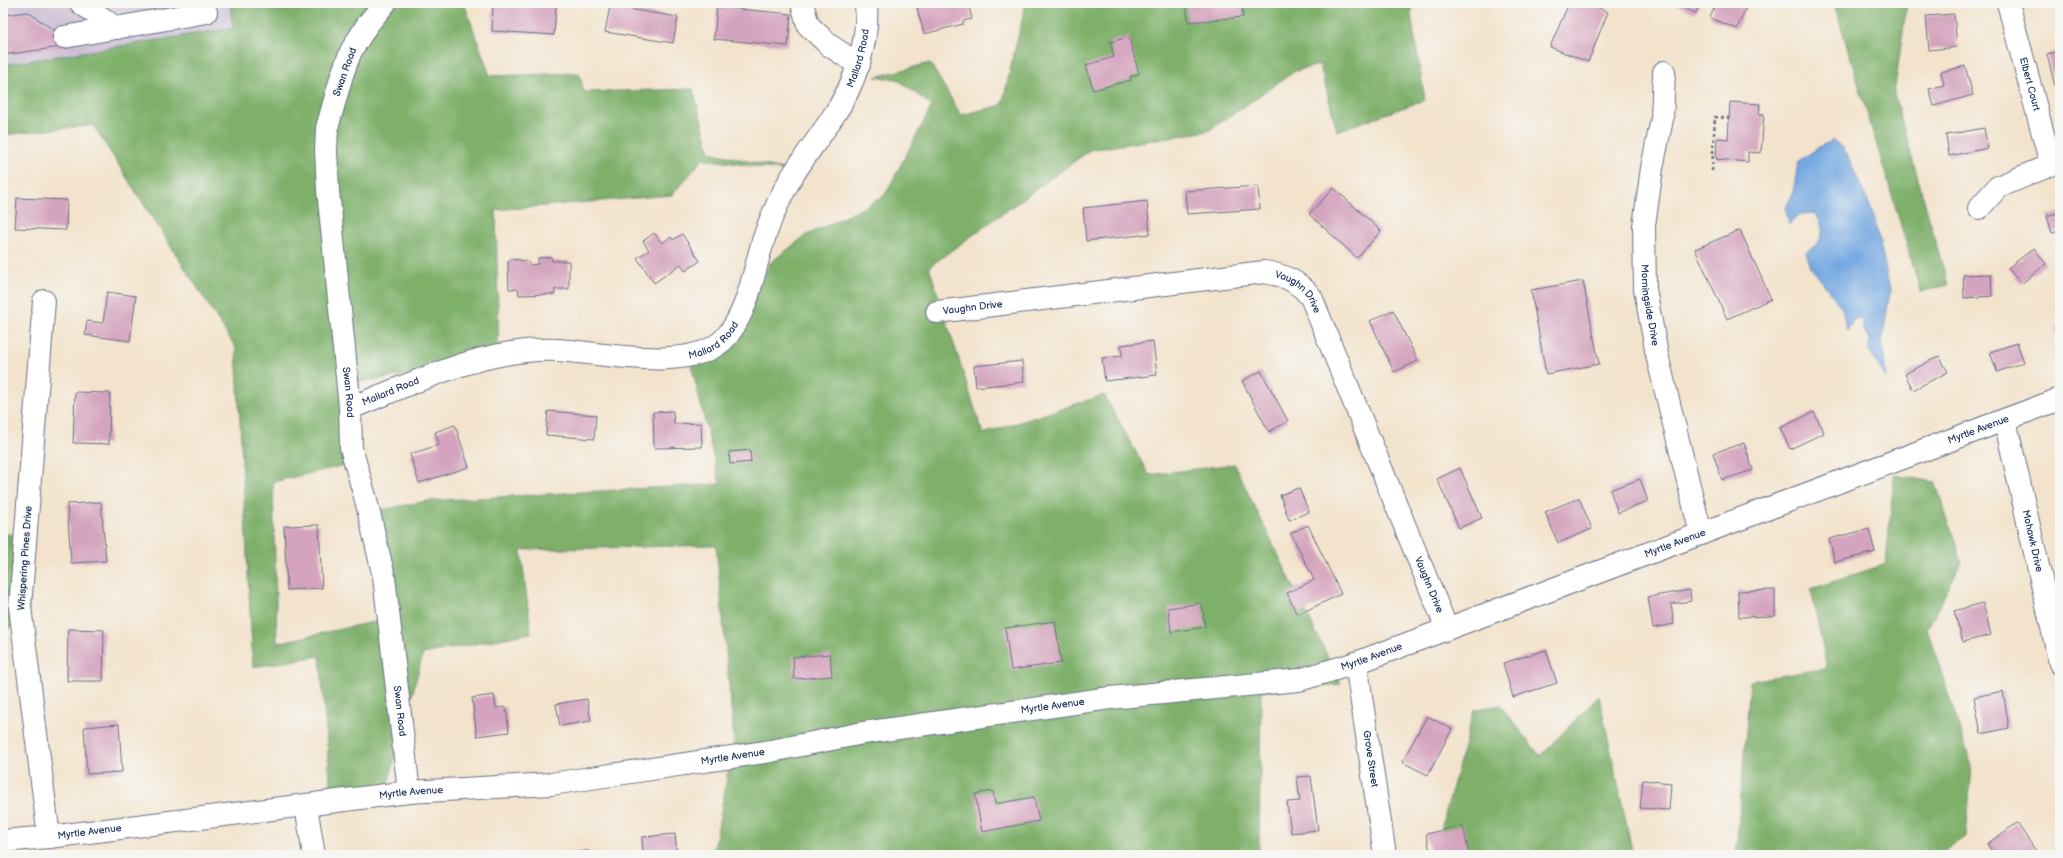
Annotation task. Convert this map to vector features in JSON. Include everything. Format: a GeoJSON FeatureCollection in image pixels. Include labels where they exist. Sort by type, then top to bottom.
{"type":"FeatureCollection","features":[{"type":"Feature","properties":{"kind":"street"},"geometry":{"type":"LineString","coordinates":[[82,3],[116,28]]}},
{"type":"Feature","properties":{"kind":"street","name":"Swan Road"},"geometry":{"type":"LineString","coordinates":[[385,3],[367,25],[351,51],[342,75],[327,128],[326,151],[328,190],[350,408],[351,448],[366,500],[384,577],[410,792]]}},
{"type":"Feature","properties":{"kind":"street"},"geometry":{"type":"LineString","coordinates":[[802,3],[808,25],[829,46],[858,65]]}},
{"type":"Feature","properties":{"kind":"street","name":"Mallard Road"},"geometry":{"type":"LineString","coordinates":[[350,408],[478,358],[507,352],[556,350],[662,359],[693,356],[717,346],[740,316],[749,296],[759,254],[770,222],[786,185],[804,156],[833,118],[848,92],[858,65],[865,36],[866,3]]}},
{"type":"Feature","properties":{"kind":"street","name":"Elbert Court"},"geometry":{"type":"LineString","coordinates":[[2008,3],[2055,163]]}},
{"type":"Feature","properties":{"kind":"street"},"geometry":{"type":"LineString","coordinates":[[64,37],[206,12]]}},
{"type":"Feature","properties":{"kind":"street","name":"Morningside Drive"},"geometry":{"type":"LineString","coordinates":[[1664,72],[1662,119],[1652,168],[1644,226],[1645,289],[1657,355],[1701,534]]}},
{"type":"Feature","properties":{"kind":"street"},"geometry":{"type":"LineString","coordinates":[[1979,208],[1998,186],[2055,163]]}},
{"type":"Feature","properties":{"kind":"street","name":"Vaughn Drive"},"geometry":{"type":"LineString","coordinates":[[937,312],[1264,272],[1280,274],[1294,281],[1311,297],[1447,629]]}},
{"type":"Feature","properties":{"kind":"street","name":"Whispering Pines Drive"},"geometry":{"type":"LineString","coordinates":[[44,301],[20,607],[49,837]]}},
{"type":"Feature","properties":{"kind":"street","name":"Myrtle Avenue"},"geometry":{"type":"LineString","coordinates":[[3,840],[49,837],[410,792],[551,784],[771,751],[863,733],[1110,698],[1299,680],[1356,663],[2060,399]]}},
{"type":"Feature","properties":{"kind":"street","name":"Mohawk Drive"},"geometry":{"type":"LineString","coordinates":[[2005,420],[2060,663]]}},
{"type":"Feature","properties":{"kind":"street","name":"Grove Street"},"geometry":{"type":"LineString","coordinates":[[1356,663],[1385,855]]}},
{"type":"Feature","properties":{"kind":"street"},"geometry":{"type":"LineString","coordinates":[[306,806],[314,855]]}},
{"type":"Feature","properties":{"kind":"path"},"geometry":{"type":"LineString","coordinates":[[1712,171],[1716,117],[1729,118]]}},
{"type":"Feature","properties":{"kind":"shaded area"},"geometry":{"type":"Polygon","coordinates":[[[3,3],[261,3],[255,30],[3,91],[3,3]]]}},
{"type":"Feature","properties":{"kind":"green space"},"geometry":{"type":"Polygon","coordinates":[[[230,3],[464,3],[490,76],[579,73],[584,92],[693,89],[710,152],[795,172],[703,159],[672,195],[496,210],[499,362],[342,384],[350,464],[273,482],[277,643],[400,616],[381,510],[427,501],[720,484],[691,364],[732,339],[770,263],[805,236],[865,207],[885,195],[932,106],[897,79],[875,77],[930,63],[961,115],[1002,105],[1026,3],[1412,3],[1411,15],[1425,100],[1337,131],[1320,65],[1295,71],[1208,131],[1090,150],[929,267],[983,434],[1104,395],[1149,475],[1234,464],[1341,684],[1261,692],[1259,855],[713,855],[734,739],[716,545],[521,550],[531,633],[423,654],[385,796],[332,804],[320,656],[253,667],[236,348],[93,125],[3,135],[3,65],[233,28],[230,3]]]}},
{"type":"Feature","properties":{"kind":"green space"},"geometry":{"type":"Polygon","coordinates":[[[1834,3],[1907,3],[1894,94],[1948,285],[1921,292],[1834,3]]]}},
{"type":"Feature","properties":{"kind":"green space"},"geometry":{"type":"Polygon","coordinates":[[[1894,475],[1935,482],[1962,562],[1927,629],[1972,766],[1966,837],[1939,855],[1736,855],[1750,681],[1827,668],[1811,589],[1886,564],[1894,475]]]}},
{"type":"Feature","properties":{"kind":"green space"},"geometry":{"type":"Polygon","coordinates":[[[3,534],[27,535],[29,624],[3,629],[3,534]]]}},
{"type":"Feature","properties":{"kind":"green space"},"geometry":{"type":"Polygon","coordinates":[[[1599,696],[1633,855],[1434,855],[1474,710],[1500,705],[1540,756],[1599,696]]]}},
{"type":"Feature","properties":{"kind":"water"},"geometry":{"type":"Polygon","coordinates":[[[1833,140],[1844,149],[1870,206],[1877,228],[1890,291],[1882,342],[1886,378],[1869,351],[1869,340],[1863,329],[1863,319],[1854,319],[1847,331],[1842,308],[1811,267],[1806,252],[1817,244],[1822,235],[1819,219],[1815,213],[1800,214],[1789,225],[1786,208],[1793,193],[1798,162],[1819,147],[1833,140]]]}},
{"type":"Feature","properties":{"kind":"building"},"geometry":{"type":"Polygon","coordinates":[[[493,3],[556,4],[554,35],[492,31],[493,3]]]}},
{"type":"Feature","properties":{"kind":"building"},"geometry":{"type":"Polygon","coordinates":[[[937,3],[968,3],[972,19],[963,21],[963,24],[924,34],[917,8],[937,3]]]}},
{"type":"Feature","properties":{"kind":"building"},"geometry":{"type":"Polygon","coordinates":[[[1186,3],[1242,3],[1243,17],[1188,22],[1186,3]]]}},
{"type":"Feature","properties":{"kind":"building"},"geometry":{"type":"Polygon","coordinates":[[[1569,3],[1586,3],[1608,12],[1588,62],[1550,47],[1569,3]]]}},
{"type":"Feature","properties":{"kind":"building"},"geometry":{"type":"Polygon","coordinates":[[[1677,3],[1700,3],[1696,13],[1676,5],[1677,3]]]}},
{"type":"Feature","properties":{"kind":"building"},"geometry":{"type":"Polygon","coordinates":[[[1716,3],[1748,3],[1737,29],[1710,18],[1716,3]]]}},
{"type":"Feature","properties":{"kind":"building"},"geometry":{"type":"Polygon","coordinates":[[[610,6],[678,17],[673,43],[605,32],[610,6]]]}},
{"type":"Feature","properties":{"kind":"building"},"geometry":{"type":"Polygon","coordinates":[[[717,7],[791,14],[788,46],[714,39],[717,7]]]}},
{"type":"Feature","properties":{"kind":"building"},"geometry":{"type":"Polygon","coordinates":[[[28,12],[75,45],[3,55],[3,15],[28,12]]]}},
{"type":"Feature","properties":{"kind":"building"},"geometry":{"type":"Polygon","coordinates":[[[1954,14],[1957,47],[1929,50],[1926,16],[1954,14]]]}},
{"type":"Feature","properties":{"kind":"building"},"geometry":{"type":"Polygon","coordinates":[[[1129,37],[1139,74],[1130,77],[1131,80],[1093,90],[1086,65],[1114,57],[1110,42],[1129,37]]]}},
{"type":"Feature","properties":{"kind":"building"},"geometry":{"type":"Polygon","coordinates":[[[2060,51],[2060,103],[2059,103],[2047,54],[2060,51]]]}},
{"type":"Feature","properties":{"kind":"building"},"geometry":{"type":"Polygon","coordinates":[[[1965,66],[1973,95],[1934,106],[1929,89],[1944,85],[1941,72],[1965,66]]]}},
{"type":"Feature","properties":{"kind":"building"},"geometry":{"type":"Polygon","coordinates":[[[1730,102],[1760,104],[1759,114],[1764,114],[1761,153],[1748,152],[1748,162],[1716,159],[1717,138],[1728,139],[1730,102]]]}},
{"type":"Feature","properties":{"kind":"building"},"geometry":{"type":"Polygon","coordinates":[[[1984,128],[1988,148],[1949,156],[1946,135],[1984,128]]]}},
{"type":"Feature","properties":{"kind":"building"},"geometry":{"type":"Polygon","coordinates":[[[1258,186],[1260,209],[1187,214],[1185,191],[1258,186]]]}},
{"type":"Feature","properties":{"kind":"building"},"geometry":{"type":"Polygon","coordinates":[[[1334,188],[1381,231],[1357,258],[1309,214],[1334,188]]]}},
{"type":"Feature","properties":{"kind":"building"},"geometry":{"type":"Polygon","coordinates":[[[17,198],[67,200],[66,230],[15,228],[17,198]]]}},
{"type":"Feature","properties":{"kind":"building"},"geometry":{"type":"Polygon","coordinates":[[[1147,201],[1150,234],[1086,241],[1083,208],[1147,201]]]}},
{"type":"Feature","properties":{"kind":"building"},"geometry":{"type":"Polygon","coordinates":[[[2060,212],[2060,231],[2052,233],[2047,216],[2060,212]]]}},
{"type":"Feature","properties":{"kind":"building"},"geometry":{"type":"Polygon","coordinates":[[[1740,230],[1771,299],[1727,319],[1695,249],[1740,230]]]}},
{"type":"Feature","properties":{"kind":"building"},"geometry":{"type":"Polygon","coordinates":[[[654,233],[662,243],[671,237],[673,240],[682,234],[700,261],[685,271],[681,264],[654,283],[637,258],[649,250],[643,241],[654,233]]]}},
{"type":"Feature","properties":{"kind":"building"},"geometry":{"type":"Polygon","coordinates":[[[2034,248],[2046,264],[2021,284],[2008,268],[2034,248]]]}},
{"type":"Feature","properties":{"kind":"building"},"geometry":{"type":"Polygon","coordinates":[[[551,257],[552,261],[569,261],[569,289],[555,289],[555,294],[519,295],[518,289],[509,289],[508,262],[511,259],[527,261],[530,265],[538,264],[538,258],[551,257]]]}},
{"type":"Feature","properties":{"kind":"building"},"geometry":{"type":"Polygon","coordinates":[[[1991,274],[1992,296],[1964,298],[1963,275],[1991,274]]]}},
{"type":"Feature","properties":{"kind":"building"},"geometry":{"type":"Polygon","coordinates":[[[1583,281],[1599,364],[1546,374],[1531,290],[1583,281]]]}},
{"type":"Feature","properties":{"kind":"building"},"geometry":{"type":"Polygon","coordinates":[[[107,292],[136,296],[130,341],[85,335],[87,321],[103,323],[107,292]]]}},
{"type":"Feature","properties":{"kind":"building"},"geometry":{"type":"Polygon","coordinates":[[[1393,310],[1418,361],[1394,372],[1370,321],[1393,310]]]}},
{"type":"Feature","properties":{"kind":"building"},"geometry":{"type":"Polygon","coordinates":[[[2060,328],[2060,341],[2056,329],[2060,328]]]}},
{"type":"Feature","properties":{"kind":"building"},"geometry":{"type":"Polygon","coordinates":[[[1153,341],[1157,375],[1105,381],[1102,358],[1122,356],[1121,345],[1153,341]]]}},
{"type":"Feature","properties":{"kind":"building"},"geometry":{"type":"Polygon","coordinates":[[[2017,343],[2024,362],[1997,372],[1990,352],[2017,343]]]}},
{"type":"Feature","properties":{"kind":"building"},"geometry":{"type":"Polygon","coordinates":[[[1939,356],[1948,372],[1913,390],[1905,374],[1939,356]]]}},
{"type":"Feature","properties":{"kind":"building"},"geometry":{"type":"Polygon","coordinates":[[[1022,361],[1024,382],[976,387],[974,366],[1022,361]]]}},
{"type":"Feature","properties":{"kind":"building"},"geometry":{"type":"Polygon","coordinates":[[[1261,371],[1288,421],[1269,432],[1242,381],[1261,371]]]}},
{"type":"Feature","properties":{"kind":"building"},"geometry":{"type":"Polygon","coordinates":[[[75,392],[110,393],[109,444],[73,443],[75,392]]]}},
{"type":"Feature","properties":{"kind":"building"},"geometry":{"type":"Polygon","coordinates":[[[548,411],[596,415],[594,439],[546,435],[548,411]]]}},
{"type":"Feature","properties":{"kind":"building"},"geometry":{"type":"Polygon","coordinates":[[[673,411],[674,424],[701,423],[702,447],[654,448],[653,412],[673,411]]]}},
{"type":"Feature","properties":{"kind":"building"},"geometry":{"type":"Polygon","coordinates":[[[1814,412],[1824,433],[1790,449],[1780,428],[1814,412]]]}},
{"type":"Feature","properties":{"kind":"building"},"geometry":{"type":"Polygon","coordinates":[[[455,425],[469,467],[419,483],[410,454],[439,445],[435,432],[455,425]]]}},
{"type":"Feature","properties":{"kind":"building"},"geometry":{"type":"Polygon","coordinates":[[[1744,443],[1753,470],[1722,480],[1713,453],[1744,443]]]}},
{"type":"Feature","properties":{"kind":"building"},"geometry":{"type":"Polygon","coordinates":[[[750,450],[751,462],[730,464],[729,452],[750,450]]]}},
{"type":"Feature","properties":{"kind":"building"},"geometry":{"type":"Polygon","coordinates":[[[1460,468],[1482,518],[1459,528],[1437,479],[1460,468]]]}},
{"type":"Feature","properties":{"kind":"building"},"geometry":{"type":"Polygon","coordinates":[[[1640,479],[1648,501],[1618,513],[1610,490],[1640,479]]]}},
{"type":"Feature","properties":{"kind":"building"},"geometry":{"type":"Polygon","coordinates":[[[1299,488],[1309,512],[1289,520],[1280,495],[1299,488]]]}},
{"type":"Feature","properties":{"kind":"building"},"geometry":{"type":"Polygon","coordinates":[[[1579,498],[1592,529],[1558,543],[1545,512],[1579,498]]]}},
{"type":"Feature","properties":{"kind":"building"},"geometry":{"type":"Polygon","coordinates":[[[101,502],[106,561],[71,563],[67,504],[101,502]]]}},
{"type":"Feature","properties":{"kind":"building"},"geometry":{"type":"Polygon","coordinates":[[[319,525],[322,588],[287,590],[284,526],[319,525]]]}},
{"type":"Feature","properties":{"kind":"building"},"geometry":{"type":"Polygon","coordinates":[[[1308,525],[1341,594],[1297,615],[1287,593],[1314,580],[1291,533],[1308,525]]]}},
{"type":"Feature","properties":{"kind":"building"},"geometry":{"type":"Polygon","coordinates":[[[1869,529],[1875,552],[1835,562],[1829,539],[1869,529]]]}},
{"type":"Feature","properties":{"kind":"building"},"geometry":{"type":"Polygon","coordinates":[[[1690,590],[1691,601],[1671,604],[1674,624],[1653,628],[1648,597],[1690,590]]]}},
{"type":"Feature","properties":{"kind":"building"},"geometry":{"type":"Polygon","coordinates":[[[1775,590],[1775,616],[1739,617],[1738,591],[1775,590]]]}},
{"type":"Feature","properties":{"kind":"building"},"geometry":{"type":"Polygon","coordinates":[[[1202,603],[1205,627],[1171,632],[1168,608],[1202,603]]]}},
{"type":"Feature","properties":{"kind":"building"},"geometry":{"type":"Polygon","coordinates":[[[1983,603],[1991,635],[1963,642],[1954,611],[1983,603]]]}},
{"type":"Feature","properties":{"kind":"building"},"geometry":{"type":"Polygon","coordinates":[[[1055,621],[1061,663],[1011,670],[1005,628],[1055,621]]]}},
{"type":"Feature","properties":{"kind":"building"},"geometry":{"type":"Polygon","coordinates":[[[68,629],[104,630],[103,681],[67,681],[68,629]]]}},
{"type":"Feature","properties":{"kind":"building"},"geometry":{"type":"Polygon","coordinates":[[[1546,650],[1557,683],[1513,697],[1503,663],[1546,650]]]}},
{"type":"Feature","properties":{"kind":"building"},"geometry":{"type":"Polygon","coordinates":[[[830,654],[832,676],[794,679],[793,657],[830,654]]]}},
{"type":"Feature","properties":{"kind":"building"},"geometry":{"type":"Polygon","coordinates":[[[2003,691],[2009,728],[1981,734],[1974,697],[2003,691]]]}},
{"type":"Feature","properties":{"kind":"building"},"geometry":{"type":"Polygon","coordinates":[[[494,695],[496,708],[506,707],[509,732],[477,736],[472,698],[494,695]]]}},
{"type":"Feature","properties":{"kind":"building"},"geometry":{"type":"Polygon","coordinates":[[[587,699],[591,721],[560,726],[556,704],[587,699]]]}},
{"type":"Feature","properties":{"kind":"building"},"geometry":{"type":"Polygon","coordinates":[[[1427,716],[1452,729],[1428,775],[1402,762],[1427,716]]]}},
{"type":"Feature","properties":{"kind":"building"},"geometry":{"type":"Polygon","coordinates":[[[119,724],[122,772],[87,774],[84,727],[119,724]]]}},
{"type":"Feature","properties":{"kind":"building"},"geometry":{"type":"Polygon","coordinates":[[[1311,776],[1318,830],[1291,833],[1287,802],[1300,801],[1297,777],[1311,776]]]}},
{"type":"Feature","properties":{"kind":"building"},"geometry":{"type":"Polygon","coordinates":[[[1643,780],[1671,783],[1669,810],[1640,808],[1643,780]]]}},
{"type":"Feature","properties":{"kind":"building"},"geometry":{"type":"Polygon","coordinates":[[[993,791],[995,804],[1034,797],[1039,821],[982,832],[975,794],[993,791]]]}},
{"type":"Feature","properties":{"kind":"building"},"geometry":{"type":"Polygon","coordinates":[[[2017,823],[2038,854],[1995,855],[1987,844],[2017,823]]]}},
{"type":"Feature","properties":{"kind":"building"},"geometry":{"type":"Polygon","coordinates":[[[1463,825],[1469,855],[1431,855],[1426,834],[1463,825]]]}},
{"type":"Feature","properties":{"kind":"building"},"geometry":{"type":"Polygon","coordinates":[[[675,834],[677,855],[643,855],[642,837],[675,834]]]}},
{"type":"Feature","properties":{"kind":"building"},"geometry":{"type":"Polygon","coordinates":[[[588,851],[589,855],[568,855],[568,854],[588,851]]]}}]}
